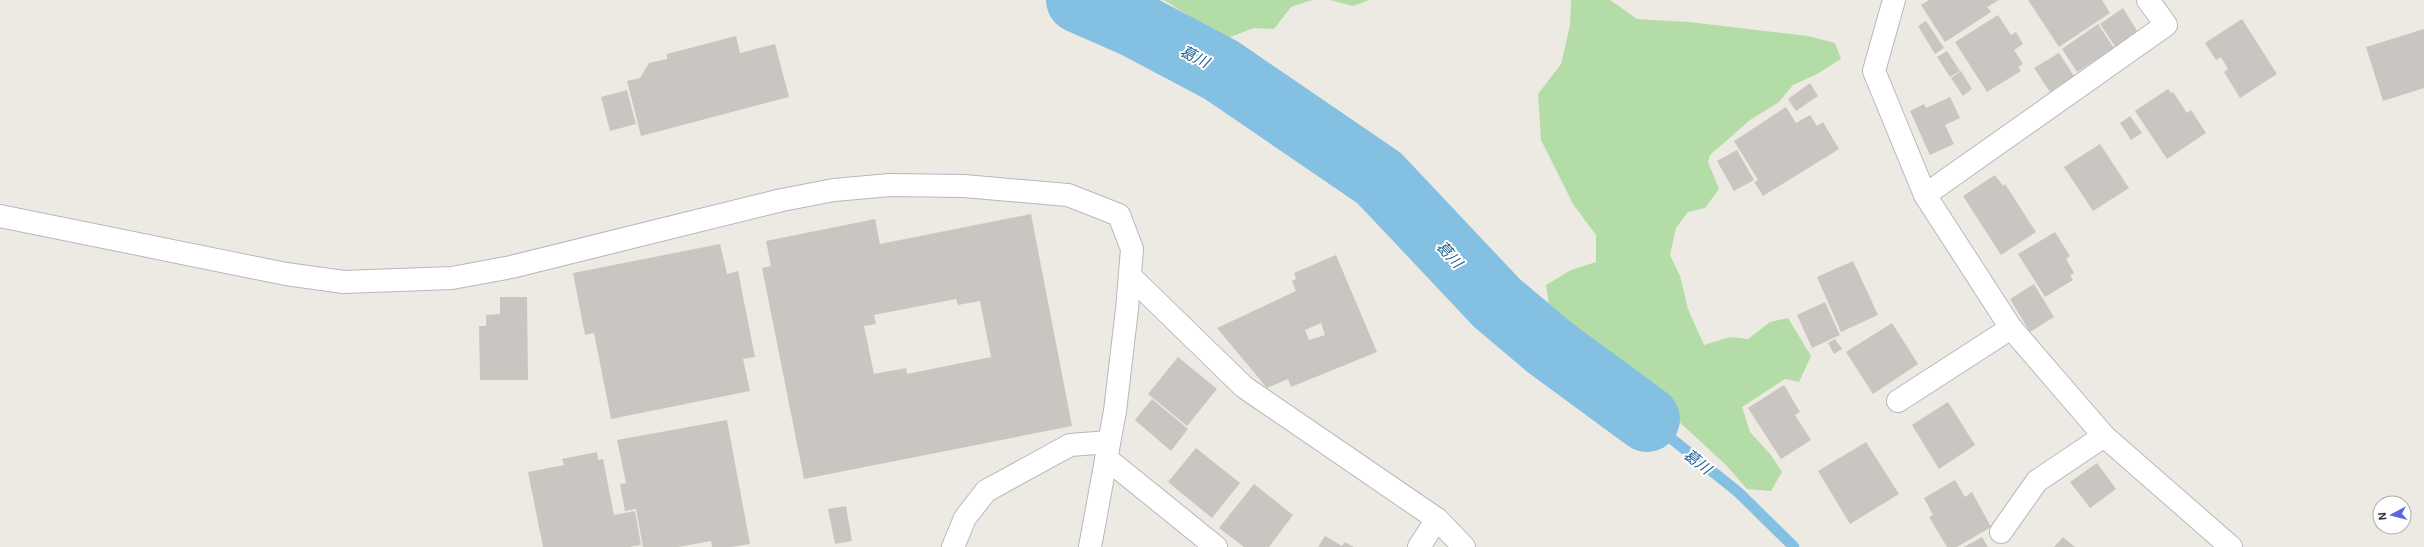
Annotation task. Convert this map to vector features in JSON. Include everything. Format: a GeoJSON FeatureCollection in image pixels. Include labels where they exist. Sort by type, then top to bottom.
{"type":"FeatureCollection","features":[{"type":"Feature","properties":{"kind":"street"},"geometry":{"type":"LineString","coordinates":[[1894,0],[1874,71],[1925,195],[2011,328],[2104,436],[2231,547]]}},
{"type":"Feature","properties":{"kind":"street"},"geometry":{"type":"LineString","coordinates":[[1925,195],[2166,25],[2148,0]]}},
{"type":"Feature","properties":{"kind":"street"},"geometry":{"type":"LineString","coordinates":[[0,216],[286,274],[344,282],[396,282],[452,278],[510,267],[782,200],[834,190],[890,185],[964,186],[1068,195],[1120,215],[1132,250],[1108,450],[1090,547]]}},
{"type":"Feature","properties":{"kind":"street"},"geometry":{"type":"LineString","coordinates":[[1130,276],[1244,386],[1437,519],[1464,547]]}},
{"type":"Feature","properties":{"kind":"street"},"geometry":{"type":"LineString","coordinates":[[1898,402],[2011,328]]}},
{"type":"Feature","properties":{"kind":"street"},"geometry":{"type":"LineString","coordinates":[[2001,532],[2037,481],[2104,436]]}},
{"type":"Feature","properties":{"kind":"street"},"geometry":{"type":"LineString","coordinates":[[953,547],[965,518],[986,491],[1070,445],[1108,450],[1216,547]]}},
{"type":"Feature","properties":{"kind":"street"},"geometry":{"type":"LineString","coordinates":[[1419,547],[1437,519]]}},
{"type":"Feature","properties":{"kind":"green space"},"geometry":{"type":"Polygon","coordinates":[[[1164,0],[1312,0],[1291,7],[1274,29],[1254,28],[1225,39],[1164,0]]]}},
{"type":"Feature","properties":{"kind":"green space"},"geometry":{"type":"Polygon","coordinates":[[[1330,0],[1369,0],[1353,6],[1330,0]]]}},
{"type":"Feature","properties":{"kind":"green space"},"geometry":{"type":"Polygon","coordinates":[[[1571,0],[1610,0],[1637,19],[1689,22],[1808,36],[1835,43],[1841,59],[1817,74],[1793,85],[1779,102],[1750,120],[1710,155],[1708,162],[1719,189],[1705,208],[1688,212],[1676,228],[1670,255],[1680,276],[1688,309],[1704,345],[1730,337],[1748,339],[1770,322],[1788,318],[1811,356],[1799,382],[1785,379],[1742,407],[1750,432],[1771,455],[1782,472],[1771,491],[1747,489],[1726,465],[1662,406],[1642,391],[1620,362],[1567,331],[1549,305],[1546,285],[1571,270],[1596,262],[1596,235],[1573,204],[1541,140],[1538,94],[1561,64],[1570,25],[1571,0]]]}},
{"type":"Feature","properties":{"kind":"building"},"geometry":{"type":"Polygon","coordinates":[[[1929,0],[1999,0],[1987,7],[1991,12],[1945,42],[1921,5],[1929,0]]]}},
{"type":"Feature","properties":{"kind":"building"},"geometry":{"type":"Polygon","coordinates":[[[2028,0],[2102,0],[2110,13],[2059,47],[2028,0]]]}},
{"type":"Feature","properties":{"kind":"building"},"geometry":{"type":"Polygon","coordinates":[[[2123,8],[2139,34],[2117,49],[2100,24],[2123,8]]]}},
{"type":"Feature","properties":{"kind":"building"},"geometry":{"type":"Polygon","coordinates":[[[1998,15],[2011,35],[2016,32],[2023,44],[2014,50],[2023,64],[2018,67],[2021,71],[1987,92],[1955,42],[1998,15]]]}},
{"type":"Feature","properties":{"kind":"building"},"geometry":{"type":"Polygon","coordinates":[[[2242,19],[2277,74],[2240,98],[2224,72],[2228,69],[2221,57],[2216,60],[2205,43],[2242,19]]]}},
{"type":"Feature","properties":{"kind":"building"},"geometry":{"type":"Polygon","coordinates":[[[1926,21],[1944,48],[1935,54],[1918,26],[1926,21]]]}},
{"type":"Feature","properties":{"kind":"building"},"geometry":{"type":"Polygon","coordinates":[[[2098,24],[2114,48],[2077,72],[2062,49],[2098,24]]]}},
{"type":"Feature","properties":{"kind":"building"},"geometry":{"type":"Polygon","coordinates":[[[2424,29],[2424,88],[2383,101],[2366,47],[2424,29]]]}},
{"type":"Feature","properties":{"kind":"building"},"geometry":{"type":"Polygon","coordinates":[[[736,36],[740,53],[775,44],[789,97],[641,136],[627,81],[640,78],[649,63],[667,59],[667,54],[736,36]]]}},
{"type":"Feature","properties":{"kind":"building"},"geometry":{"type":"Polygon","coordinates":[[[1947,51],[1960,71],[1950,77],[1937,57],[1947,51]]]}},
{"type":"Feature","properties":{"kind":"building"},"geometry":{"type":"Polygon","coordinates":[[[2059,53],[2074,76],[2050,92],[2034,68],[2059,53]]]}},
{"type":"Feature","properties":{"kind":"building"},"geometry":{"type":"Polygon","coordinates":[[[1961,71],[1972,89],[1963,96],[1951,78],[1961,71]]]}},
{"type":"Feature","properties":{"kind":"building"},"geometry":{"type":"Polygon","coordinates":[[[1810,83],[1818,96],[1796,111],[1788,99],[1810,83]]]}},
{"type":"Feature","properties":{"kind":"building"},"geometry":{"type":"Polygon","coordinates":[[[2168,89],[2171,93],[2173,92],[2187,113],[2191,110],[2206,133],[2167,159],[2135,111],[2168,89]]]}},
{"type":"Feature","properties":{"kind":"building"},"geometry":{"type":"Polygon","coordinates":[[[627,90],[636,124],[610,131],[601,97],[627,90]]]}},
{"type":"Feature","properties":{"kind":"building"},"geometry":{"type":"Polygon","coordinates":[[[1950,97],[1960,118],[1945,125],[1954,144],[1930,155],[1910,111],[1924,104],[1926,108],[1950,97]]]}},
{"type":"Feature","properties":{"kind":"building"},"geometry":{"type":"Polygon","coordinates":[[[1786,107],[1796,123],[1810,115],[1817,126],[1823,122],[1839,149],[1763,196],[1754,182],[1758,180],[1734,141],[1786,107]]]}},
{"type":"Feature","properties":{"kind":"building"},"geometry":{"type":"Polygon","coordinates":[[[2130,116],[2142,133],[2131,140],[2120,123],[2130,116]]]}},
{"type":"Feature","properties":{"kind":"building"},"geometry":{"type":"Polygon","coordinates":[[[2100,144],[2129,188],[2093,211],[2064,167],[2100,144]]]}},
{"type":"Feature","properties":{"kind":"building"},"geometry":{"type":"Polygon","coordinates":[[[1737,150],[1754,180],[1734,191],[1717,161],[1737,150]]]}},
{"type":"Feature","properties":{"kind":"building"},"geometry":{"type":"Polygon","coordinates":[[[1995,175],[2003,186],[2005,184],[2036,232],[2001,255],[1963,196],[1995,175]]]}},
{"type":"Feature","properties":{"kind":"building"},"geometry":{"type":"Polygon","coordinates":[[[1031,214],[1072,426],[804,479],[762,268],[771,266],[766,241],[875,219],[880,244],[1031,214]],[[956,299],[874,315],[876,324],[864,326],[874,374],[906,368],[907,374],[991,357],[980,301],[958,305],[956,299]]]}},
{"type":"Feature","properties":{"kind":"building"},"geometry":{"type":"Polygon","coordinates":[[[2055,232],[2070,256],[2066,259],[2074,273],[2070,276],[2073,280],[2045,297],[2018,254],[2055,232]]]}},
{"type":"Feature","properties":{"kind":"building"},"geometry":{"type":"Polygon","coordinates":[[[720,244],[727,274],[738,271],[755,357],[743,359],[750,391],[611,419],[594,333],[585,335],[573,273],[720,244]]]}},
{"type":"Feature","properties":{"kind":"building"},"geometry":{"type":"Polygon","coordinates":[[[1336,255],[1377,352],[1291,387],[1288,379],[1267,388],[1217,328],[1296,291],[1292,281],[1296,279],[1294,273],[1336,255]],[[1321,323],[1305,330],[1309,340],[1325,335],[1321,323]]]}},
{"type":"Feature","properties":{"kind":"building"},"geometry":{"type":"Polygon","coordinates":[[[1853,261],[1878,315],[1841,332],[1817,277],[1853,261]]]}},
{"type":"Feature","properties":{"kind":"building"},"geometry":{"type":"Polygon","coordinates":[[[2034,284],[2054,317],[2030,332],[2010,299],[2034,284]]]}},
{"type":"Feature","properties":{"kind":"building"},"geometry":{"type":"Polygon","coordinates":[[[500,297],[527,297],[528,380],[480,380],[479,326],[486,326],[486,315],[500,314],[500,297]]]}},
{"type":"Feature","properties":{"kind":"building"},"geometry":{"type":"Polygon","coordinates":[[[1825,302],[1840,335],[1812,348],[1797,315],[1825,302]]]}},
{"type":"Feature","properties":{"kind":"building"},"geometry":{"type":"Polygon","coordinates":[[[1892,323],[1918,364],[1873,394],[1846,352],[1892,323]]]}},
{"type":"Feature","properties":{"kind":"building"},"geometry":{"type":"Polygon","coordinates":[[[1835,339],[1842,349],[1834,354],[1828,343],[1835,339]]]}},
{"type":"Feature","properties":{"kind":"building"},"geometry":{"type":"Polygon","coordinates":[[[1178,357],[1217,389],[1187,426],[1148,394],[1178,357]]]}},
{"type":"Feature","properties":{"kind":"building"},"geometry":{"type":"Polygon","coordinates":[[[1784,385],[1800,412],[1795,415],[1811,440],[1781,459],[1748,408],[1784,385]]]}},
{"type":"Feature","properties":{"kind":"building"},"geometry":{"type":"Polygon","coordinates":[[[1152,399],[1188,429],[1171,451],[1135,420],[1152,399]]]}},
{"type":"Feature","properties":{"kind":"building"},"geometry":{"type":"Polygon","coordinates":[[[1948,402],[1975,445],[1939,469],[1912,425],[1948,402]]]}},
{"type":"Feature","properties":{"kind":"building"},"geometry":{"type":"Polygon","coordinates":[[[727,420],[750,544],[731,547],[712,547],[711,541],[678,547],[643,547],[636,509],[625,511],[620,484],[626,483],[617,440],[727,420]]]}},
{"type":"Feature","properties":{"kind":"building"},"geometry":{"type":"Polygon","coordinates":[[[1866,442],[1899,494],[1850,524],[1818,471],[1866,442]]]}},
{"type":"Feature","properties":{"kind":"building"},"geometry":{"type":"Polygon","coordinates":[[[1196,448],[1240,483],[1212,518],[1168,482],[1196,448]]]}},
{"type":"Feature","properties":{"kind":"building"},"geometry":{"type":"Polygon","coordinates":[[[597,452],[598,460],[603,459],[614,515],[635,511],[641,545],[629,547],[543,547],[528,472],[564,465],[562,459],[597,452]]]}},
{"type":"Feature","properties":{"kind":"building"},"geometry":{"type":"Polygon","coordinates":[[[2097,463],[2116,489],[2090,508],[2070,482],[2097,463]]]}},
{"type":"Feature","properties":{"kind":"building"},"geometry":{"type":"Polygon","coordinates":[[[1955,480],[1965,497],[1972,492],[1991,527],[1957,547],[1947,547],[1929,517],[1933,515],[1924,498],[1955,480]]]}},
{"type":"Feature","properties":{"kind":"building"},"geometry":{"type":"Polygon","coordinates":[[[1254,484],[1293,515],[1269,547],[1244,547],[1219,528],[1254,484]]]}},
{"type":"Feature","properties":{"kind":"building"},"geometry":{"type":"Polygon","coordinates":[[[846,506],[852,541],[835,544],[828,509],[846,506]]]}},
{"type":"Feature","properties":{"kind":"building"},"geometry":{"type":"Polygon","coordinates":[[[1325,536],[1342,546],[1345,542],[1354,547],[1318,547],[1325,536]]]}},
{"type":"Feature","properties":{"kind":"building"},"geometry":{"type":"Polygon","coordinates":[[[1982,537],[1988,547],[1964,547],[1982,537]]]}},
{"type":"Feature","properties":{"kind":"building"},"geometry":{"type":"Polygon","coordinates":[[[2063,537],[2075,547],[2054,547],[2063,537]]]}},
{"type":"Feature","properties":{"kind":"waterway","name":"葛川"},"geometry":{"type":"LineString","coordinates":[[1079,0],[1136,25],[1221,70],[1379,178],[1497,303],[1549,347],[1647,419]]}},
{"type":"Feature","properties":{"kind":"waterway","name":"葛川"},"geometry":{"type":"LineString","coordinates":[[1647,419],[1738,492],[1794,547]]}}]}
